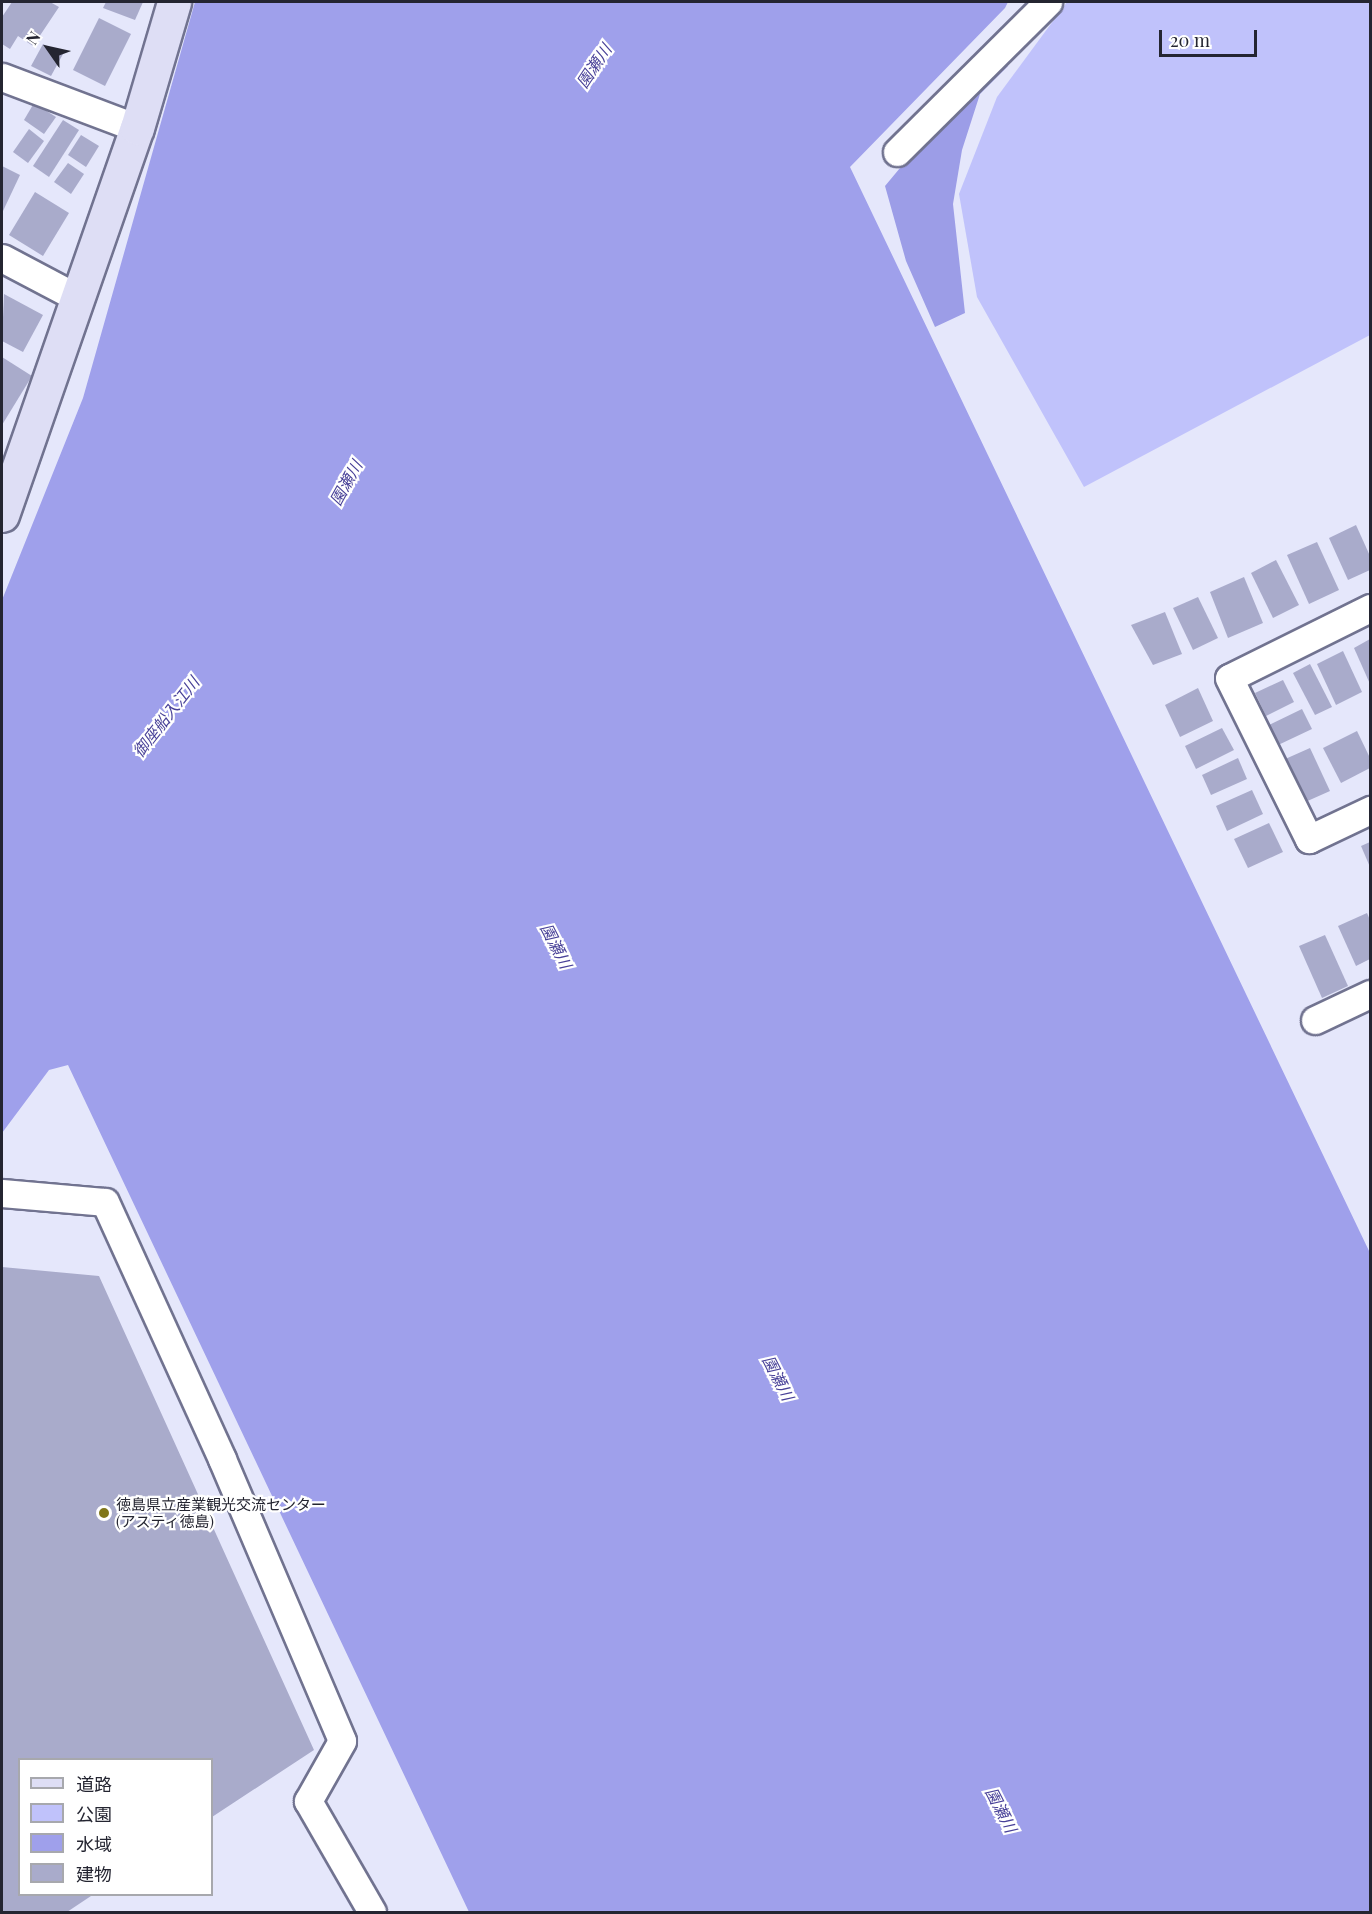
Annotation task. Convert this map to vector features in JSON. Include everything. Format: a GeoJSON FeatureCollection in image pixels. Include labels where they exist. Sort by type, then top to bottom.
{"type":"FeatureCollection","features":[{"type":"Feature","properties":{"kind":"street"},"geometry":{"type":"LineString","coordinates":[[2,515],[10,462],[78,298],[137,128],[174,2]]}},
{"type":"Feature","properties":{"kind":"street"},"geometry":{"type":"LineString","coordinates":[[897,152],[1048,2]]}},
{"type":"Feature","properties":{"kind":"street"},"geometry":{"type":"LineString","coordinates":[[2,77],[137,128]]}},
{"type":"Feature","properties":{"kind":"street"},"geometry":{"type":"LineString","coordinates":[[2,258],[78,298]]}},
{"type":"Feature","properties":{"kind":"street"},"geometry":{"type":"LineString","coordinates":[[1371,608],[1229,678],[1310,839],[1371,810]]}},
{"type":"Feature","properties":{"kind":"street"},"geometry":{"type":"LineString","coordinates":[[1316,1020],[1371,994]]}},
{"type":"Feature","properties":{"kind":"street"},"geometry":{"type":"LineString","coordinates":[[2,1193],[105,1202],[222,1459],[342,1741],[308,1801],[372,1912]]}},
{"type":"Feature","properties":{"kind":"green space"},"geometry":{"type":"Polygon","coordinates":[[[1067,2],[1370,2],[1370,335],[1084,487],[977,297],[959,194],[997,97],[1067,2]]]}},
{"type":"Feature","properties":{"kind":"shaded area"},"geometry":{"type":"Polygon","coordinates":[[[1008,66],[980,94],[962,150],[953,204],[965,313],[935,327],[906,261],[885,186],[935,126],[992,67],[1008,66]]]}},
{"type":"Feature","properties":{"kind":"water"},"geometry":{"type":"Polygon","coordinates":[[[195,2],[1008,2],[1005,8],[850,167],[1370,1253],[1370,1912],[469,1912],[68,1065],[49,1070],[2,1133],[2,600],[83,398],[195,2]]]}},
{"type":"Feature","properties":{"kind":"building"},"geometry":{"type":"Polygon","coordinates":[[[12,2],[50,2],[59,7],[33,46],[18,36],[10,49],[2,44],[2,17],[12,2]]]}},
{"type":"Feature","properties":{"kind":"building"},"geometry":{"type":"Polygon","coordinates":[[[106,2],[143,2],[135,20],[103,8],[106,2]]]}},
{"type":"Feature","properties":{"kind":"building"},"geometry":{"type":"Polygon","coordinates":[[[99,18],[131,34],[105,86],[73,70],[99,18]]]}},
{"type":"Feature","properties":{"kind":"building"},"geometry":{"type":"Polygon","coordinates":[[[43,44],[63,54],[51,76],[31,66],[43,44]]]}},
{"type":"Feature","properties":{"kind":"building"},"geometry":{"type":"Polygon","coordinates":[[[34,103],[56,117],[44,134],[24,120],[34,103]]]}},
{"type":"Feature","properties":{"kind":"building"},"geometry":{"type":"Polygon","coordinates":[[[63,120],[79,130],[49,177],[33,166],[63,120]]]}},
{"type":"Feature","properties":{"kind":"building"},"geometry":{"type":"Polygon","coordinates":[[[29,129],[44,141],[28,163],[13,152],[29,129]]]}},
{"type":"Feature","properties":{"kind":"building"},"geometry":{"type":"Polygon","coordinates":[[[81,135],[99,146],[86,167],[68,155],[81,135]]]}},
{"type":"Feature","properties":{"kind":"building"},"geometry":{"type":"Polygon","coordinates":[[[68,163],[84,174],[71,194],[54,182],[68,163]]]}},
{"type":"Feature","properties":{"kind":"building"},"geometry":{"type":"Polygon","coordinates":[[[2,166],[20,175],[3,211],[2,211],[2,166]]]}},
{"type":"Feature","properties":{"kind":"building"},"geometry":{"type":"Polygon","coordinates":[[[35,192],[69,213],[43,256],[9,235],[35,192]]]}},
{"type":"Feature","properties":{"kind":"building"},"geometry":{"type":"Polygon","coordinates":[[[4,294],[43,315],[23,352],[2,341],[4,294]]]}},
{"type":"Feature","properties":{"kind":"building"},"geometry":{"type":"Polygon","coordinates":[[[2,357],[32,376],[2,425],[2,357]]]}},
{"type":"Feature","properties":{"kind":"building"},"geometry":{"type":"Polygon","coordinates":[[[1356,525],[1370,556],[1370,570],[1348,580],[1329,538],[1356,525]]]}},
{"type":"Feature","properties":{"kind":"building"},"geometry":{"type":"Polygon","coordinates":[[[1317,542],[1339,590],[1309,604],[1287,555],[1317,542]]]}},
{"type":"Feature","properties":{"kind":"building"},"geometry":{"type":"Polygon","coordinates":[[[1276,560],[1299,605],[1273,618],[1251,573],[1276,560]]]}},
{"type":"Feature","properties":{"kind":"building"},"geometry":{"type":"Polygon","coordinates":[[[1244,577],[1263,623],[1228,638],[1210,592],[1244,577]]]}},
{"type":"Feature","properties":{"kind":"building"},"geometry":{"type":"Polygon","coordinates":[[[1198,597],[1218,638],[1193,650],[1173,608],[1198,597]]]}},
{"type":"Feature","properties":{"kind":"building"},"geometry":{"type":"Polygon","coordinates":[[[1165,612],[1182,654],[1153,665],[1131,625],[1165,612]]]}},
{"type":"Feature","properties":{"kind":"building"},"geometry":{"type":"Polygon","coordinates":[[[1370,639],[1370,684],[1354,648],[1370,639]]]}},
{"type":"Feature","properties":{"kind":"building"},"geometry":{"type":"Polygon","coordinates":[[[1343,651],[1362,692],[1336,705],[1317,664],[1343,651]]]}},
{"type":"Feature","properties":{"kind":"building"},"geometry":{"type":"Polygon","coordinates":[[[1310,664],[1332,707],[1315,715],[1293,673],[1310,664]]]}},
{"type":"Feature","properties":{"kind":"building"},"geometry":{"type":"Polygon","coordinates":[[[1283,680],[1294,702],[1266,716],[1255,693],[1283,680]]]}},
{"type":"Feature","properties":{"kind":"building"},"geometry":{"type":"Polygon","coordinates":[[[1198,688],[1213,721],[1180,737],[1165,705],[1198,688]]]}},
{"type":"Feature","properties":{"kind":"building"},"geometry":{"type":"Polygon","coordinates":[[[1302,709],[1312,729],[1276,746],[1267,726],[1302,709]]]}},
{"type":"Feature","properties":{"kind":"building"},"geometry":{"type":"Polygon","coordinates":[[[1222,728],[1234,750],[1196,769],[1185,746],[1222,728]]]}},
{"type":"Feature","properties":{"kind":"building"},"geometry":{"type":"Polygon","coordinates":[[[1357,731],[1370,758],[1370,768],[1341,783],[1323,748],[1357,731]]]}},
{"type":"Feature","properties":{"kind":"building"},"geometry":{"type":"Polygon","coordinates":[[[1310,748],[1330,791],[1303,803],[1283,760],[1310,748]]]}},
{"type":"Feature","properties":{"kind":"building"},"geometry":{"type":"Polygon","coordinates":[[[1238,758],[1247,779],[1211,795],[1202,775],[1238,758]]]}},
{"type":"Feature","properties":{"kind":"building"},"geometry":{"type":"Polygon","coordinates":[[[1252,790],[1263,814],[1227,831],[1216,806],[1252,790]]]}},
{"type":"Feature","properties":{"kind":"building"},"geometry":{"type":"Polygon","coordinates":[[[1269,823],[1283,852],[1248,868],[1234,839],[1269,823]]]}},
{"type":"Feature","properties":{"kind":"building"},"geometry":{"type":"Polygon","coordinates":[[[1370,842],[1370,867],[1361,846],[1370,842]]]}},
{"type":"Feature","properties":{"kind":"building"},"geometry":{"type":"Polygon","coordinates":[[[1367,913],[1370,920],[1370,959],[1356,966],[1338,926],[1367,913]]]}},
{"type":"Feature","properties":{"kind":"building"},"geometry":{"type":"Polygon","coordinates":[[[1325,935],[1348,986],[1322,998],[1299,946],[1325,935]]]}},
{"type":"Feature","properties":{"kind":"building","name":"徳島県立産業観光交流センター (アスティ徳島)"},"geometry":{"type":"Polygon","coordinates":[[[2,1267],[99,1276],[314,1750],[213,1816],[213,1758],[18,1758],[18,1896],[91,1896],[67,1912],[2,1912],[2,1267]]]}},
{"type":"Feature","properties":{"kind":"place","name":"徳島県立産業観光交流センター (アスティ徳島)"},"geometry":{"type":"Point","coordinates":[104,1513]}},
{"type":"Feature","properties":{"kind":"water label","name":"園瀬川"},"geometry":{"type":"Point","coordinates":[594,66]}},
{"type":"Feature","properties":{"kind":"water label","name":"園瀬川"},"geometry":{"type":"Point","coordinates":[346,483]}},
{"type":"Feature","properties":{"kind":"water label","name":"御座船入江川"},"geometry":{"type":"Point","coordinates":[166,717]}},
{"type":"Feature","properties":{"kind":"water label","name":"園瀬川"},"geometry":{"type":"Point","coordinates":[556,946]}},
{"type":"Feature","properties":{"kind":"water label","name":"園瀬川"},"geometry":{"type":"Point","coordinates":[778,1378]}},
{"type":"Feature","properties":{"kind":"water label","name":"園瀬川"},"geometry":{"type":"Point","coordinates":[1001,1810]}}]}
